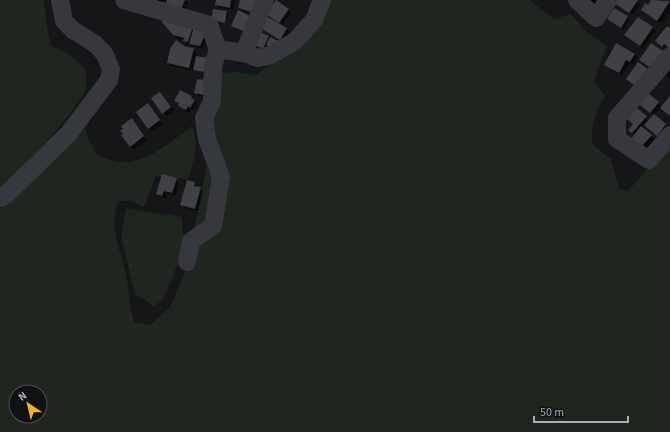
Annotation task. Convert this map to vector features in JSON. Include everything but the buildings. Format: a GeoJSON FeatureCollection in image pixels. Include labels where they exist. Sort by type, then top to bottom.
{"type":"FeatureCollection","features":[{"type":"Feature","properties":{"kind":"street"},"geometry":{"type":"LineString","coordinates":[[0,198],[8,193],[68,133],[109,80],[111,69],[104,53],[94,44],[73,30],[64,21],[60,0]]}},
{"type":"Feature","properties":{"kind":"street"},"geometry":{"type":"LineString","coordinates":[[124,0],[209,25],[218,49],[213,67],[212,102],[204,118],[207,139],[221,177],[213,226],[191,241],[187,262]]}},
{"type":"Feature","properties":{"kind":"street"},"geometry":{"type":"LineString","coordinates":[[244,53],[266,0]]}},
{"type":"Feature","properties":{"kind":"street"},"geometry":{"type":"LineString","coordinates":[[218,49],[244,53],[258,58],[271,55],[295,41],[314,20],[322,0]]}},
{"type":"Feature","properties":{"kind":"street"},"geometry":{"type":"LineString","coordinates":[[577,0],[596,18],[608,0]]}},
{"type":"Feature","properties":{"kind":"street"},"geometry":{"type":"LineString","coordinates":[[670,56],[617,118],[617,139],[649,160],[670,134]]}},
{"type":"Feature","properties":{"kind":"shaded area"},"geometry":{"type":"Polygon","coordinates":[[[0,0],[44,0],[51,46],[68,53],[86,70],[86,90],[70,114],[17,177],[0,192],[0,0]]]}},
{"type":"Feature","properties":{"kind":"shaded area"},"geometry":{"type":"Polygon","coordinates":[[[324,0],[529,0],[554,19],[571,14],[588,33],[607,46],[594,81],[605,96],[594,119],[592,144],[611,159],[619,189],[628,191],[670,143],[670,432],[0,432],[0,209],[36,177],[84,123],[88,140],[97,155],[113,161],[125,162],[146,157],[156,152],[192,126],[195,139],[195,153],[188,179],[156,176],[144,207],[132,201],[118,201],[115,211],[114,220],[116,236],[125,270],[134,322],[150,325],[170,307],[186,270],[207,164],[202,142],[220,73],[236,72],[256,75],[296,43],[324,0]]]}},
{"type":"Feature","properties":{"kind":"shaded area"},"geometry":{"type":"Polygon","coordinates":[[[126,208],[182,217],[184,249],[163,300],[154,306],[135,294],[121,235],[126,208]]]}}]}
